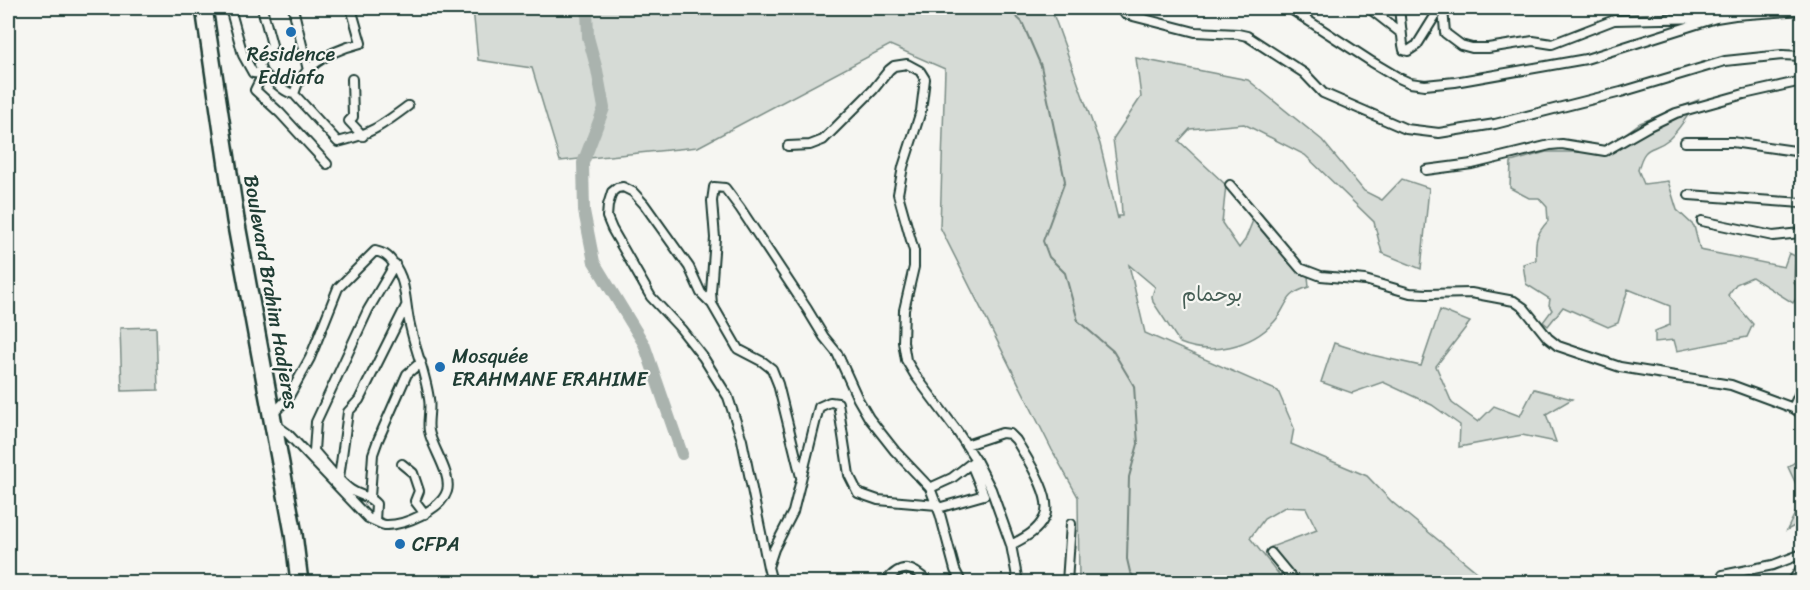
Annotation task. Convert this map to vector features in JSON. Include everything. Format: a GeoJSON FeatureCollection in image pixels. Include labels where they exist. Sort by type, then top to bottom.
{"type":"FeatureCollection","features":[{"type":"Feature","properties":{"kind":"main road"},"geometry":{"type":"LineString","coordinates":[[201,8],[232,221],[276,419],[296,582]]}},
{"type":"Feature","properties":{"kind":"main road","name":"Boulevard Brahim Hadjeres"},"geometry":{"type":"LineString","coordinates":[[207,8],[239,219],[297,534],[303,582]]}},
{"type":"Feature","properties":{"kind":"street"},"geometry":{"type":"LineString","coordinates":[[230,8],[243,55],[253,73],[273,79],[289,94],[294,94],[338,142],[363,136],[375,130],[408,106]]}},
{"type":"Feature","properties":{"kind":"street"},"geometry":{"type":"LineString","coordinates":[[262,8],[272,45],[259,65],[262,74],[255,90],[280,112],[327,164]]}},
{"type":"Feature","properties":{"kind":"street"},"geometry":{"type":"LineString","coordinates":[[293,8],[308,70]]}},
{"type":"Feature","properties":{"kind":"street"},"geometry":{"type":"LineString","coordinates":[[294,94],[298,81],[308,70],[340,49],[361,43],[351,8]]}},
{"type":"Feature","properties":{"kind":"street"},"geometry":{"type":"LineString","coordinates":[[1289,8],[1399,78],[1410,83],[1425,85],[1455,82],[1586,59],[1716,18]]}},
{"type":"Feature","properties":{"kind":"street"},"geometry":{"type":"LineString","coordinates":[[1369,8],[1401,33]]}},
{"type":"Feature","properties":{"kind":"street"},"geometry":{"type":"LineString","coordinates":[[1399,8],[1404,50],[1412,50],[1442,8]]}},
{"type":"Feature","properties":{"kind":"street"},"geometry":{"type":"LineString","coordinates":[[1442,8],[1445,33],[1461,45],[1472,48],[1488,48],[1533,41],[1552,44],[1614,20],[1716,18],[1803,10]]}},
{"type":"Feature","properties":{"kind":"street"},"geometry":{"type":"LineString","coordinates":[[1533,8],[1559,8]]}},
{"type":"Feature","properties":{"kind":"street"},"geometry":{"type":"LineString","coordinates":[[1125,14],[1195,32],[1247,36],[1304,74],[1323,93],[1406,129],[1439,133],[1495,124],[1621,92],[1725,61],[1782,55],[1803,56]]}},
{"type":"Feature","properties":{"kind":"street"},"geometry":{"type":"LineString","coordinates":[[788,146],[810,146],[823,140],[894,66],[907,64],[920,71],[925,79],[921,111],[903,167],[898,194],[914,251],[914,267],[904,310],[903,342],[906,360],[966,445],[1011,545],[1018,582]]}},
{"type":"Feature","properties":{"kind":"street"},"geometry":{"type":"LineString","coordinates":[[352,79],[353,117],[350,121],[363,136]]}},
{"type":"Feature","properties":{"kind":"street"},"geometry":{"type":"LineString","coordinates":[[1426,170],[1472,164],[1550,145],[1572,145],[1605,151],[1676,113],[1744,93],[1803,81]]}},
{"type":"Feature","properties":{"kind":"street"},"geometry":{"type":"LineString","coordinates":[[1685,142],[1732,142],[1803,152]]}},
{"type":"Feature","properties":{"kind":"street"},"geometry":{"type":"LineString","coordinates":[[1230,185],[1300,268],[1311,273],[1365,280],[1410,293],[1471,293],[1508,299],[1524,308],[1548,338],[1558,345],[1620,368],[1731,385],[1793,408],[1803,414]]}},
{"type":"Feature","properties":{"kind":"street"},"geometry":{"type":"LineString","coordinates":[[772,582],[742,440],[728,398],[703,357],[651,297],[612,229],[607,217],[608,205],[612,192],[617,188],[623,187],[633,192],[644,204],[689,267],[701,293],[712,304],[738,349],[772,369],[778,384],[801,477]]}},
{"type":"Feature","properties":{"kind":"street"},"geometry":{"type":"LineString","coordinates":[[712,304],[715,238],[712,201],[714,187],[725,188],[740,208],[824,337],[837,353],[869,418],[895,451],[930,488],[938,507],[955,570],[961,582]]}},
{"type":"Feature","properties":{"kind":"street"},"geometry":{"type":"LineString","coordinates":[[1689,195],[1803,203]]}},
{"type":"Feature","properties":{"kind":"street"},"geometry":{"type":"LineString","coordinates":[[1702,221],[1773,236],[1800,233],[1803,229]]}},
{"type":"Feature","properties":{"kind":"street"},"geometry":{"type":"LineString","coordinates":[[375,251],[386,254],[395,264],[405,290],[408,315],[430,401],[429,430],[444,469],[447,490],[437,504],[425,514],[399,524],[384,525],[368,518],[276,419],[310,358],[338,288],[375,251]]}},
{"type":"Feature","properties":{"kind":"street"},"geometry":{"type":"LineString","coordinates":[[375,521],[376,504],[370,497],[352,491],[314,451],[316,422],[368,310],[395,264]]}},
{"type":"Feature","properties":{"kind":"street"},"geometry":{"type":"LineString","coordinates":[[339,478],[348,412],[359,400],[407,303]]}},
{"type":"Feature","properties":{"kind":"street"},"geometry":{"type":"LineString","coordinates":[[370,497],[373,454],[378,440],[407,374],[421,362]]}},
{"type":"Feature","properties":{"kind":"street"},"geometry":{"type":"LineString","coordinates":[[1793,408],[1803,388]]}},
{"type":"Feature","properties":{"kind":"street"},"geometry":{"type":"LineString","coordinates":[[768,567],[774,549],[793,512],[819,407],[830,402],[838,404],[849,475],[858,493],[878,500],[938,507],[988,494]]}},
{"type":"Feature","properties":{"kind":"street"},"geometry":{"type":"LineString","coordinates":[[966,445],[1002,433],[1010,434],[1016,440],[1041,485],[1047,507],[1045,518],[1031,534],[1011,545]]}},
{"type":"Feature","properties":{"kind":"street"},"geometry":{"type":"LineString","coordinates":[[930,488],[952,478],[973,462]]}},
{"type":"Feature","properties":{"kind":"street"},"geometry":{"type":"LineString","coordinates":[[402,464],[413,473],[419,491],[415,501],[425,514]]}},
{"type":"Feature","properties":{"kind":"street"},"geometry":{"type":"LineString","coordinates":[[1066,582],[1071,524]]}},
{"type":"Feature","properties":{"kind":"street"},"geometry":{"type":"LineString","coordinates":[[1271,553],[1295,582]]}},
{"type":"Feature","properties":{"kind":"street"},"geometry":{"type":"LineString","coordinates":[[1723,575],[1773,565],[1803,554]]}},
{"type":"Feature","properties":{"kind":"street"},"geometry":{"type":"LineString","coordinates":[[886,582],[892,575],[905,568],[912,569],[928,582]]}},
{"type":"Feature","properties":{"kind":"street"},"geometry":{"type":"LineString","coordinates":[[1792,582],[1802,568]]}},
{"type":"Feature","properties":{"kind":"green space","name":"بوحمام"},"geometry":{"type":"Polygon","coordinates":[[[473,8],[1051,8],[1100,144],[1118,219],[1118,216],[1122,216],[1121,196],[1113,139],[1141,97],[1136,58],[1248,80],[1322,140],[1364,191],[1382,200],[1402,179],[1429,188],[1421,269],[1382,253],[1374,222],[1305,155],[1244,124],[1190,129],[1179,141],[1226,185],[1222,223],[1239,248],[1254,218],[1293,265],[1308,276],[1309,287],[1290,297],[1274,322],[1254,338],[1230,347],[1205,349],[1180,343],[1153,302],[1155,287],[1129,265],[1145,333],[1278,391],[1294,428],[1291,444],[1367,476],[1392,502],[1482,576],[1495,582],[1299,582],[1271,547],[1317,530],[1306,508],[1285,507],[1264,519],[1250,538],[1285,582],[1079,582],[1078,497],[940,227],[945,69],[890,45],[698,147],[560,161],[532,68],[478,60],[473,8]]]}},
{"type":"Feature","properties":{"kind":"green space"},"geometry":{"type":"Polygon","coordinates":[[[1698,100],[1669,139],[1643,155],[1638,170],[1644,184],[1668,181],[1677,210],[1694,226],[1700,250],[1784,267],[1789,253],[1795,256],[1794,283],[1801,292],[1793,303],[1752,277],[1736,284],[1728,295],[1753,324],[1747,337],[1677,351],[1674,340],[1655,342],[1655,331],[1670,325],[1670,306],[1628,289],[1618,323],[1608,327],[1563,307],[1548,326],[1543,322],[1552,310],[1549,305],[1550,299],[1526,284],[1523,264],[1536,260],[1537,239],[1540,230],[1548,221],[1547,207],[1539,198],[1529,198],[1510,188],[1511,162],[1546,152],[1580,152],[1599,148],[1614,142],[1640,123],[1698,100]]]}},
{"type":"Feature","properties":{"kind":"green space"},"geometry":{"type":"Polygon","coordinates":[[[1440,310],[1470,322],[1436,366],[1452,403],[1478,422],[1494,406],[1520,416],[1534,389],[1572,399],[1546,414],[1556,442],[1522,435],[1459,447],[1460,425],[1432,405],[1383,382],[1352,393],[1321,382],[1334,343],[1372,355],[1421,366],[1440,310]]]}},
{"type":"Feature","properties":{"kind":"green space"},"geometry":{"type":"Polygon","coordinates":[[[156,327],[158,390],[122,391],[120,328],[156,327]]]}},
{"type":"Feature","properties":{"kind":"green space"},"geometry":{"type":"Polygon","coordinates":[[[1802,457],[1802,497],[1788,467],[1802,457]]]}},
{"type":"Feature","properties":{"kind":"green space"},"geometry":{"type":"Polygon","coordinates":[[[1802,499],[1802,522],[1787,530],[1802,499]]]}},
{"type":"Feature","properties":{"kind":"waterway"},"geometry":{"type":"LineString","coordinates":[[587,8],[588,37],[604,108],[583,163],[584,211],[594,262],[644,344],[682,454]]}},
{"type":"Feature","properties":{"kind":"waterway"},"geometry":{"type":"LineString","coordinates":[[1007,8],[1022,22],[1041,66],[1065,181],[1043,241],[1049,257],[1065,273],[1078,321],[1113,351],[1134,386],[1138,444],[1129,477],[1127,559],[1130,572],[1138,582]]}},
{"type":"Feature","properties":{"kind":"place","name":"Résidence Eddiafa"},"geometry":{"type":"Point","coordinates":[291,32]}},
{"type":"Feature","properties":{"kind":"place","name":"Mosquée ERAHMANE ERAHIME"},"geometry":{"type":"Point","coordinates":[440,367]}},
{"type":"Feature","properties":{"kind":"place","name":"CFPA"},"geometry":{"type":"Point","coordinates":[400,544]}}]}
